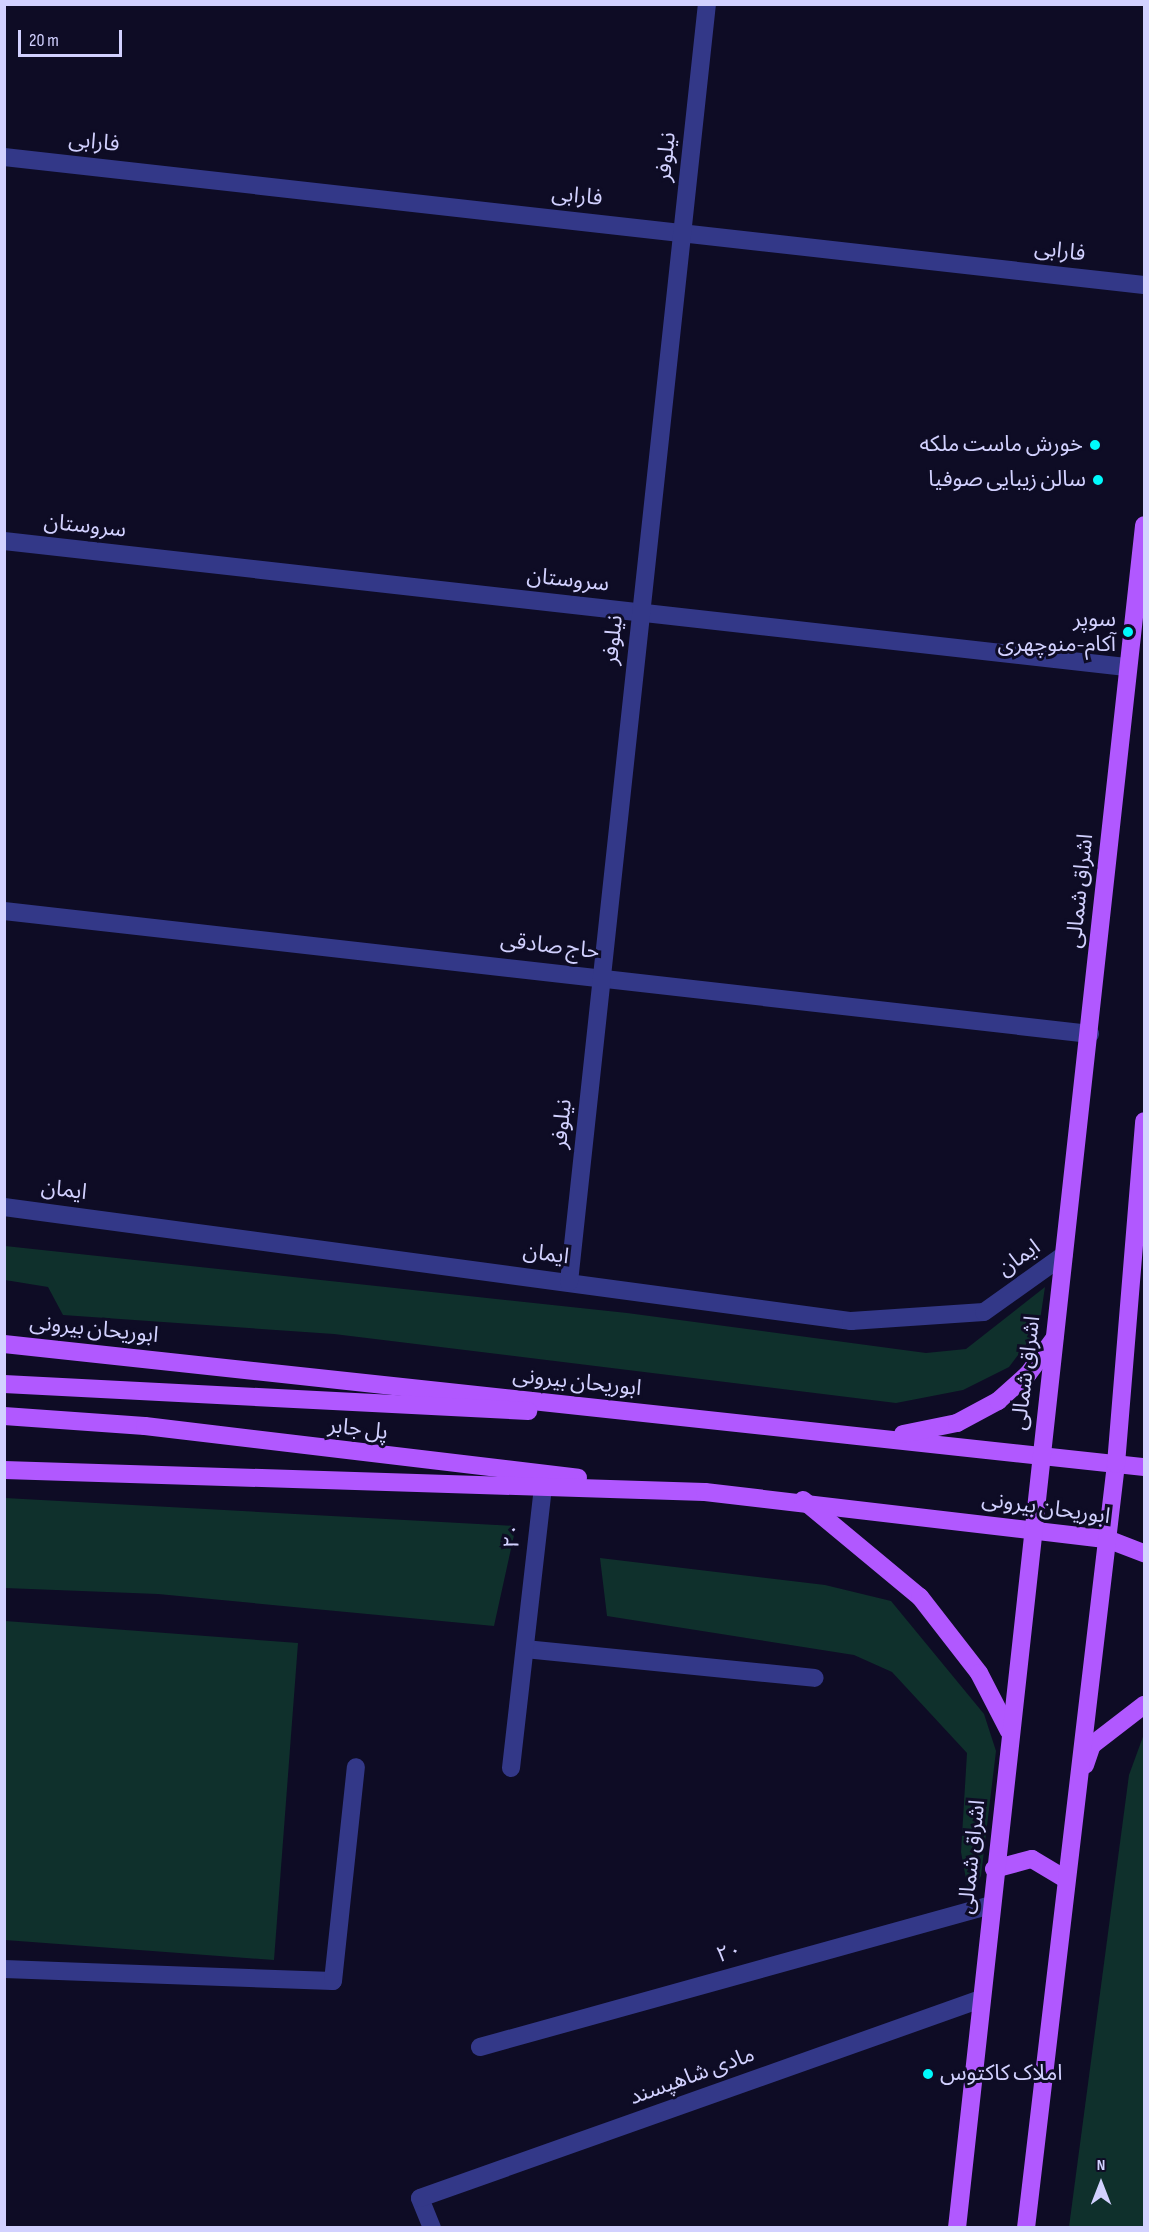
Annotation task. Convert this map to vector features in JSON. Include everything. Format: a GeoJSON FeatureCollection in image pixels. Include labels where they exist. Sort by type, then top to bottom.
{"type":"FeatureCollection","features":[{"type":"Feature","properties":{"kind":"main road","name":"اشراق شمالی"},"geometry":{"type":"LineString","coordinates":[[957,2228],[1009,1731],[1090,1034],[1126,667],[1144,525]]}},
{"type":"Feature","properties":{"kind":"main road"},"geometry":{"type":"LineString","coordinates":[[1026,2228],[1075,1792],[1140,1252],[1144,1121]]}},
{"type":"Feature","properties":{"kind":"main road"},"geometry":{"type":"LineString","coordinates":[[1140,1252],[1144,1271]]}},
{"type":"Feature","properties":{"kind":"main road"},"geometry":{"type":"LineString","coordinates":[[872,1437],[957,1423],[988,1407],[1028,1374],[1055,1338]]}},
{"type":"Feature","properties":{"kind":"main road","name":"ابوریحان بیرونی"},"geometry":{"type":"LineString","coordinates":[[4,1344],[1041,1454],[1144,1467]]}},
{"type":"Feature","properties":{"kind":"main road","name":"پل جابر"},"geometry":{"type":"LineString","coordinates":[[4,1384],[704,1420]]}},
{"type":"Feature","properties":{"kind":"main road","name":"پل جابر"},"geometry":{"type":"LineString","coordinates":[[4,1416],[145,1426],[705,1492]]}},
{"type":"Feature","properties":{"kind":"main road","name":"ابوریحان بیرونی"},"geometry":{"type":"LineString","coordinates":[[4,1470],[705,1492],[803,1500],[1107,1539],[1144,1553]]}},
{"type":"Feature","properties":{"kind":"main road"},"geometry":{"type":"LineString","coordinates":[[803,1500],[920,1597],[979,1673],[1009,1731]]}},
{"type":"Feature","properties":{"kind":"main road"},"geometry":{"type":"LineString","coordinates":[[1075,1792],[1092,1745],[1144,1705]]}},
{"type":"Feature","properties":{"kind":"main road"},"geometry":{"type":"LineString","coordinates":[[994,1869],[1032,1859],[1065,1879]]}},
{"type":"Feature","properties":{"kind":"street","name":"نیلوفر"},"geometry":{"type":"LineString","coordinates":[[569,1282],[706,4]]}},
{"type":"Feature","properties":{"kind":"street","name":"فارابی"},"geometry":{"type":"LineString","coordinates":[[4,156],[1144,285]]}},
{"type":"Feature","properties":{"kind":"street","name":"سروستان"},"geometry":{"type":"LineString","coordinates":[[4,541],[1126,667]]}},
{"type":"Feature","properties":{"kind":"street","name":"حاج صادقی"},"geometry":{"type":"LineString","coordinates":[[4,911],[602,976],[1090,1034]]}},
{"type":"Feature","properties":{"kind":"street","name":"ایمان"},"geometry":{"type":"LineString","coordinates":[[4,1207],[851,1321],[984,1312],[1064,1256]]}},
{"type":"Feature","properties":{"kind":"street","name":"۲۰"},"geometry":{"type":"LineString","coordinates":[[511,1768],[543,1488]]}},
{"type":"Feature","properties":{"kind":"street"},"geometry":{"type":"LineString","coordinates":[[525,1649],[815,1678]]}},
{"type":"Feature","properties":{"kind":"street"},"geometry":{"type":"LineString","coordinates":[[4,1969],[333,1981],[356,1767]]}},
{"type":"Feature","properties":{"kind":"street","name":"۲۰"},"geometry":{"type":"LineString","coordinates":[[480,2047],[991,1905]]}},
{"type":"Feature","properties":{"kind":"street","name":"مادی شاهپسند"},"geometry":{"type":"LineString","coordinates":[[432,2228],[420,2198],[981,1999]]}},
{"type":"Feature","properties":{"kind":"green space"},"geometry":{"type":"Polygon","coordinates":[[[5,1246],[627,1313],[926,1353],[966,1349],[1045,1287],[1039,1327],[1009,1367],[963,1390],[896,1403],[334,1334],[63,1315],[48,1287],[5,1280],[5,1246]]]}},
{"type":"Feature","properties":{"kind":"green space"},"geometry":{"type":"Polygon","coordinates":[[[4,1498],[516,1526],[494,1626],[158,1594],[5,1588],[4,1498]]]}},
{"type":"Feature","properties":{"kind":"green space"},"geometry":{"type":"Polygon","coordinates":[[[600,1558],[825,1585],[891,1601],[984,1714],[996,1751],[981,1876],[969,1895],[961,1852],[967,1753],[892,1672],[854,1655],[607,1616],[600,1558]]]}},
{"type":"Feature","properties":{"kind":"green space"},"geometry":{"type":"Polygon","coordinates":[[[5,1621],[298,1643],[274,1960],[5,1940],[5,1621]]]}},
{"type":"Feature","properties":{"kind":"green space"},"geometry":{"type":"Polygon","coordinates":[[[1144,1734],[1144,2227],[1069,2227],[1129,1775],[1144,1734]]]}},
{"type":"Feature","properties":{"kind":"place","name":"خورش ماست ملکه"},"geometry":{"type":"Point","coordinates":[1095,445]}},
{"type":"Feature","properties":{"kind":"place","name":"سالن زیبایی صوفیا"},"geometry":{"type":"Point","coordinates":[1098,480]}},
{"type":"Feature","properties":{"kind":"place","name":"سوپر آکام-منوچهری"},"geometry":{"type":"Point","coordinates":[1128,632]}},
{"type":"Feature","properties":{"kind":"place","name":"املاک کاکتوس"},"geometry":{"type":"Point","coordinates":[928,2074]}}]}
